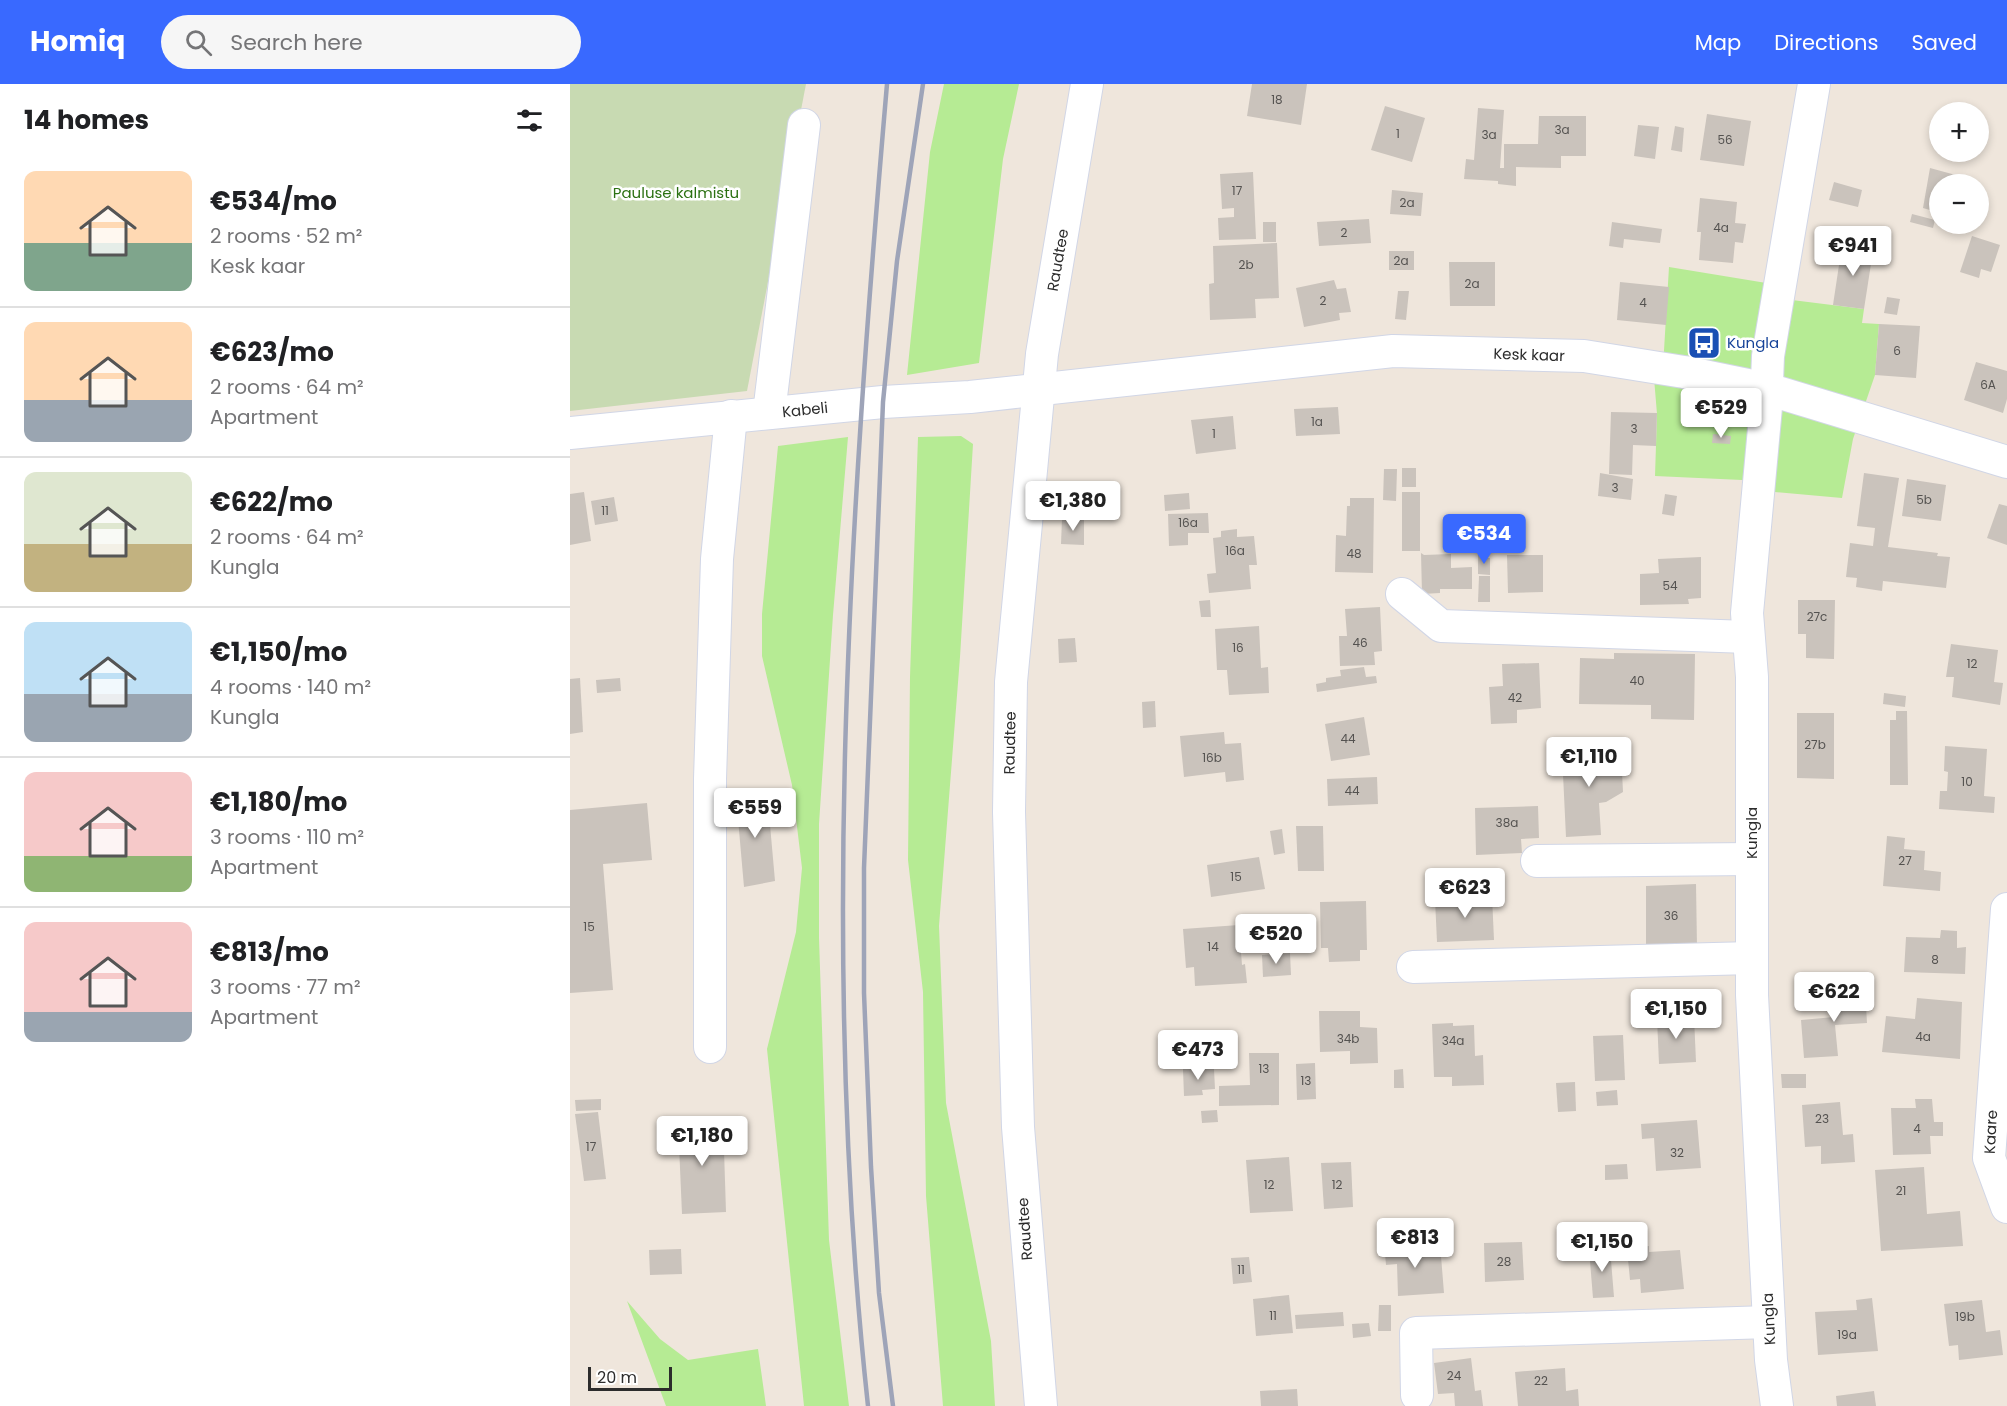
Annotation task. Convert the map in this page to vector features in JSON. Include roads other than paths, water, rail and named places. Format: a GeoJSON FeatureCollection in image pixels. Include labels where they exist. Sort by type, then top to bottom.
{"type":"FeatureCollection","features":[{"type":"Feature","properties":{"kind":"street","name":"Raudtee"},"geometry":{"type":"LineString","coordinates":[[1041,1406],[1018,1127],[1009,812],[1011,682],[1046,329],[1087,84]]}},
{"type":"Feature","properties":{"kind":"street","name":"Kungla"},"geometry":{"type":"LineString","coordinates":[[1777,1406],[1769,1322],[1752,958],[1752,677],[1747,614],[1768,356],[1814,84]]}},
{"type":"Feature","properties":{"kind":"street"},"geometry":{"type":"LineString","coordinates":[[769,413],[804,125]]}},
{"type":"Feature","properties":{"kind":"street","name":"Kesk kaar"},"geometry":{"type":"LineString","coordinates":[[1039,388],[1393,351],[1584,356],[1684,372],[1767,389],[2007,462]]}},
{"type":"Feature","properties":{"kind":"street","name":"Kabeli"},"geometry":{"type":"LineString","coordinates":[[570,433],[883,402],[970,398],[1039,388]]}},
{"type":"Feature","properties":{"kind":"street"},"geometry":{"type":"LineString","coordinates":[[710,1047],[710,779],[717,559],[730,416]]}},
{"type":"Feature","properties":{"kind":"street"},"geometry":{"type":"LineString","coordinates":[[1402,594],[1441,626],[1749,636]]}},
{"type":"Feature","properties":{"kind":"street"},"geometry":{"type":"LineString","coordinates":[[1537,861],[1752,859]]}},
{"type":"Feature","properties":{"kind":"street","name":"Kaare"},"geometry":{"type":"LineString","coordinates":[[2007,909],[1989,1158],[2007,1208]]}},
{"type":"Feature","properties":{"kind":"street"},"geometry":{"type":"LineString","coordinates":[[1413,967],[1752,958]]}},
{"type":"Feature","properties":{"kind":"street"},"geometry":{"type":"LineString","coordinates":[[1417,1395],[1416,1334],[1769,1322]]}},
{"type":"Feature","properties":{"kind":"railway"},"geometry":{"type":"LineString","coordinates":[[868,1406],[853,1241],[845,1076],[843,910],[845,745],[861,414],[887,84]]}},
{"type":"Feature","properties":{"kind":"railway"},"geometry":{"type":"LineString","coordinates":[[893,1406],[879,1293],[871,1167],[864,993],[864,868],[883,402],[897,261],[923,84]]}},
{"type":"Feature","properties":{"kind":"place","name":"Kungla"},"geometry":{"type":"Point","coordinates":[1704,343]}},
{"type":"Feature","properties":{"kind":"park label","name":"Pauluse kalmistu"},"geometry":{"type":"Point","coordinates":[676,193]}}]}
